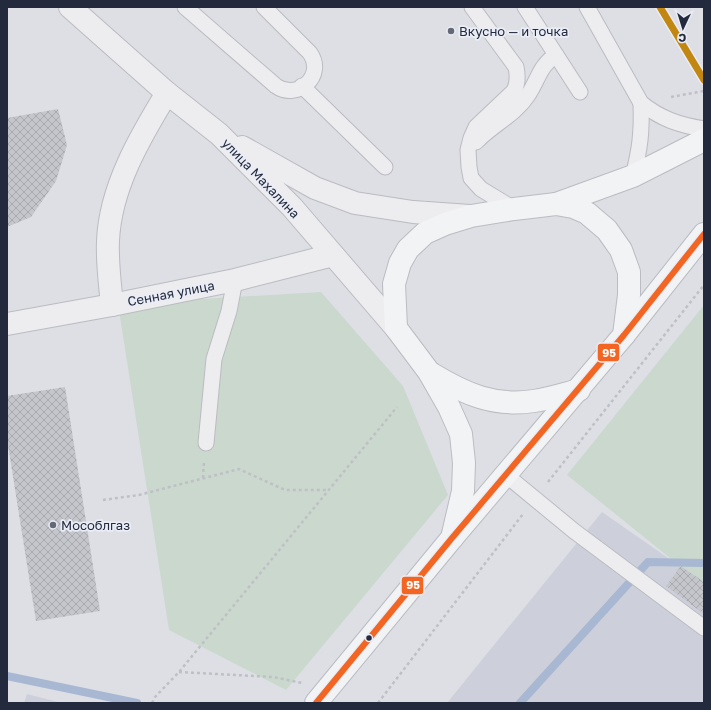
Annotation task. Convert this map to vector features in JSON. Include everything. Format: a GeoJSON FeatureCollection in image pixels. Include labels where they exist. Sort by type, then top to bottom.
{"type":"FeatureCollection","features":[{"type":"Feature","properties":{"kind":"main road"},"geometry":{"type":"LineString","coordinates":[[396,328],[394,284],[400,263],[408,249],[425,233],[445,224],[471,216],[556,204],[633,176],[704,140]]}},
{"type":"Feature","properties":{"kind":"main road"},"geometry":{"type":"LineString","coordinates":[[556,204],[573,207],[587,213],[608,230],[621,250],[630,272],[624,335]]}},
{"type":"Feature","properties":{"kind":"main road"},"geometry":{"type":"LineString","coordinates":[[318,700],[452,538],[579,390],[704,234]]}},
{"type":"Feature","properties":{"kind":"main road","name":"улица Махалина"},"geometry":{"type":"LineString","coordinates":[[396,328],[429,372]]}},
{"type":"Feature","properties":{"kind":"main road"},"geometry":{"type":"LineString","coordinates":[[429,372],[457,389],[480,398],[508,403],[534,402],[579,390]]}},
{"type":"Feature","properties":{"kind":"main road"},"geometry":{"type":"LineString","coordinates":[[429,372],[449,407],[461,434],[464,463],[463,491],[452,538]]}},
{"type":"Feature","properties":{"kind":"street","name":"улица Махалина"},"geometry":{"type":"LineString","coordinates":[[70,7],[166,93],[219,134],[292,207],[396,328]]}},
{"type":"Feature","properties":{"kind":"street"},"geometry":{"type":"LineString","coordinates":[[112,305],[108,267],[108,240],[114,200],[139,140],[166,93]]}},
{"type":"Feature","properties":{"kind":"street"},"geometry":{"type":"LineString","coordinates":[[219,134],[315,188],[355,203],[413,212],[471,216]]}},
{"type":"Feature","properties":{"kind":"street","name":"Сенная улица"},"geometry":{"type":"LineString","coordinates":[[7,324],[112,305],[235,280],[333,255]]}},
{"type":"Feature","properties":{"kind":"lane"},"geometry":{"type":"LineString","coordinates":[[185,7],[281,90],[293,91],[311,80],[314,73],[314,59],[310,53],[264,7]]}},
{"type":"Feature","properties":{"kind":"lane"},"geometry":{"type":"LineString","coordinates":[[472,7],[516,67],[518,76],[514,91],[476,127],[470,138],[468,150],[471,178],[481,189],[514,209]]}},
{"type":"Feature","properties":{"kind":"lane"},"geometry":{"type":"LineString","coordinates":[[525,7],[580,92]]}},
{"type":"Feature","properties":{"kind":"lane"},"geometry":{"type":"LineString","coordinates":[[587,7],[641,103],[665,119],[687,126],[704,129]]}},
{"type":"Feature","properties":{"kind":"lane"},"geometry":{"type":"LineString","coordinates":[[468,150],[488,130],[516,110],[529,94],[547,61],[556,55]]}},
{"type":"Feature","properties":{"kind":"lane"},"geometry":{"type":"LineString","coordinates":[[302,86],[385,167]]}},
{"type":"Feature","properties":{"kind":"lane"},"geometry":{"type":"LineString","coordinates":[[633,176],[640,149],[642,126],[641,103]]}},
{"type":"Feature","properties":{"kind":"lane"},"geometry":{"type":"LineString","coordinates":[[206,443],[214,360],[230,311],[235,280]]}},
{"type":"Feature","properties":{"kind":"lane"},"geometry":{"type":"LineString","coordinates":[[506,475],[574,531],[704,628]]}},
{"type":"Feature","properties":{"kind":"path"},"geometry":{"type":"LineString","coordinates":[[152,703],[397,407]]}},
{"type":"Feature","properties":{"kind":"path"},"geometry":{"type":"LineString","coordinates":[[103,500],[139,495],[239,469],[284,490],[327,490]]}},
{"type":"Feature","properties":{"kind":"path"},"geometry":{"type":"LineString","coordinates":[[179,672],[280,678],[305,683],[318,700]]}},
{"type":"Feature","properties":{"kind":"shaded area"},"geometry":{"type":"Polygon","coordinates":[[[321,292],[403,386],[448,495],[286,690],[169,630],[118,304],[321,292]]]}},
{"type":"Feature","properties":{"kind":"shaded area"},"geometry":{"type":"Polygon","coordinates":[[[704,305],[704,582],[675,562],[567,475],[704,305]]]}},
{"type":"Feature","properties":{"kind":"shaded area"},"geometry":{"type":"Polygon","coordinates":[[[602,512],[704,583],[704,703],[447,703],[602,512]]]}},
{"type":"Feature","properties":{"kind":"shaded area"},"geometry":{"type":"Polygon","coordinates":[[[27,694],[62,703],[24,703],[27,694]]]}},
{"type":"Feature","properties":{"kind":"building"},"geometry":{"type":"Polygon","coordinates":[[[58,109],[67,145],[56,181],[31,217],[7,227],[7,118],[58,109]]]}},
{"type":"Feature","properties":{"kind":"building","name":"Мособлгаз"},"geometry":{"type":"Polygon","coordinates":[[[65,387],[100,611],[36,621],[7,439],[7,396],[65,387]]]}},
{"type":"Feature","properties":{"kind":"building"},"geometry":{"type":"Polygon","coordinates":[[[681,566],[704,582],[704,614],[666,586],[681,566]]]}},
{"type":"Feature","properties":{"kind":"waterway"},"geometry":{"type":"LineString","coordinates":[[520,703],[648,562],[704,563]]}},
{"type":"Feature","properties":{"kind":"waterway"},"geometry":{"type":"LineString","coordinates":[[7,676],[137,703]]}},
{"type":"Feature","properties":{"kind":"transit line"},"geometry":{"type":"LineString","coordinates":[[660,7],[704,80]]}},
{"type":"Feature","properties":{"kind":"transit line","name":"95"},"geometry":{"type":"LineString","coordinates":[[316,703],[452,538],[624,335],[704,234]]}},
{"type":"Feature","properties":{"kind":"place","name":"Вкусно — и точка"},"geometry":{"type":"Point","coordinates":[451,31]}},
{"type":"Feature","properties":{"kind":"place","name":"Мособлгаз"},"geometry":{"type":"Point","coordinates":[53,525]}}]}
